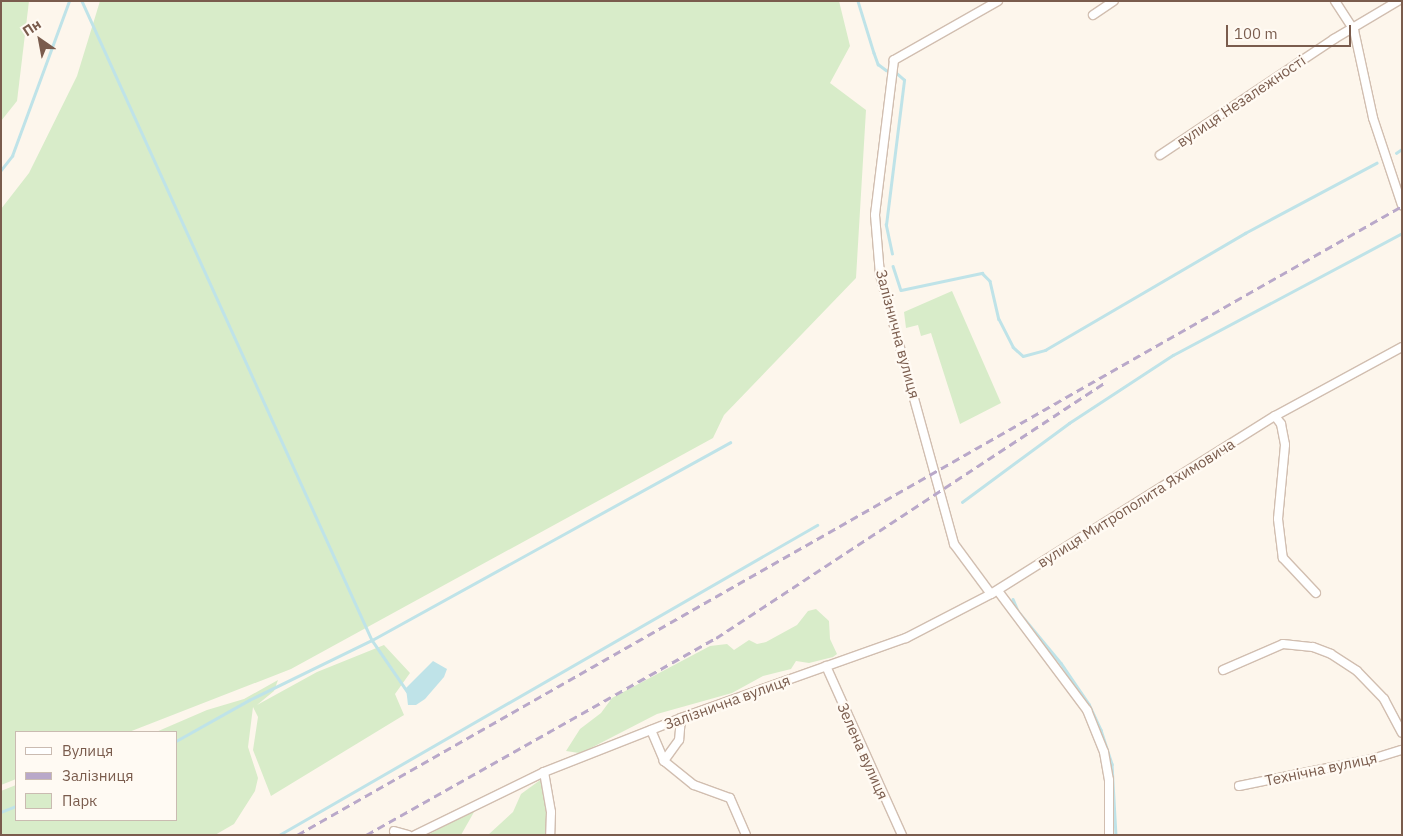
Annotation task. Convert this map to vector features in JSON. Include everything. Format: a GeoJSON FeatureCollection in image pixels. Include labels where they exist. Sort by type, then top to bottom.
{"type":"FeatureCollection","features":[{"type":"Feature","properties":{"kind":"street","name":"Залізнична вулиця"},"geometry":{"type":"LineString","coordinates":[[998,1],[894,60],[875,215],[880,275],[954,544],[1087,710],[1104,752],[1109,780],[1109,835]]}},
{"type":"Feature","properties":{"kind":"street"},"geometry":{"type":"LineString","coordinates":[[1093,15],[1114,1]]}},
{"type":"Feature","properties":{"kind":"street"},"geometry":{"type":"LineString","coordinates":[[1335,1],[1354,30],[1373,118],[1401,204]]}},
{"type":"Feature","properties":{"kind":"street","name":"вулиця Незалежності"},"geometry":{"type":"LineString","coordinates":[[1160,155],[1334,39],[1354,30],[1398,1]]}},
{"type":"Feature","properties":{"kind":"street","name":"вулиця Митрополита Яхимовича"},"geometry":{"type":"LineString","coordinates":[[994,593],[1148,493],[1274,416],[1402,347]]}},
{"type":"Feature","properties":{"kind":"street"},"geometry":{"type":"LineString","coordinates":[[1274,416],[1281,424],[1285,445],[1278,519],[1283,558],[1316,593]]}},
{"type":"Feature","properties":{"kind":"street","name":"Залізнична вулиця"},"geometry":{"type":"LineString","coordinates":[[415,835],[544,772],[681,718],[906,638],[994,593]]}},
{"type":"Feature","properties":{"kind":"street"},"geometry":{"type":"LineString","coordinates":[[1223,670],[1283,644],[1313,647],[1331,654],[1357,671],[1384,699],[1402,733]]}},
{"type":"Feature","properties":{"kind":"street","name":"Зелена вулиця"},"geometry":{"type":"LineString","coordinates":[[826,666],[902,835]]}},
{"type":"Feature","properties":{"kind":"street"},"geometry":{"type":"LineString","coordinates":[[664,761],[679,740],[681,718]]}},
{"type":"Feature","properties":{"kind":"street"},"geometry":{"type":"LineString","coordinates":[[651,730],[664,761],[694,785],[730,798],[746,835]]}},
{"type":"Feature","properties":{"kind":"street","name":"Технічна вулиця"},"geometry":{"type":"LineString","coordinates":[[1239,786],[1402,750]]}},
{"type":"Feature","properties":{"kind":"street"},"geometry":{"type":"LineString","coordinates":[[544,772],[551,812],[550,835]]}},
{"type":"Feature","properties":{"kind":"street"},"geometry":{"type":"LineString","coordinates":[[394,832],[408,835]]}},
{"type":"Feature","properties":{"kind":"green space"},"geometry":{"type":"Polygon","coordinates":[[[1,1],[29,1],[17,101],[1,121],[1,1]]]}},
{"type":"Feature","properties":{"kind":"green space"},"geometry":{"type":"Polygon","coordinates":[[[100,1],[839,1],[850,46],[830,83],[866,110],[856,278],[724,415],[713,438],[291,669],[132,731],[15,731],[15,779],[1,785],[1,209],[29,173],[77,76],[100,1]]]}},
{"type":"Feature","properties":{"kind":"green space"},"geometry":{"type":"Polygon","coordinates":[[[952,291],[1001,403],[960,424],[931,333],[921,336],[918,325],[906,328],[904,312],[952,291]]]}},
{"type":"Feature","properties":{"kind":"green space"},"geometry":{"type":"Polygon","coordinates":[[[816,609],[829,621],[830,639],[837,654],[833,657],[809,663],[796,661],[791,669],[763,676],[732,693],[657,714],[587,750],[579,753],[566,751],[580,729],[601,713],[612,698],[710,646],[727,644],[734,650],[749,640],[757,644],[766,642],[797,625],[808,611],[816,609]]]}},
{"type":"Feature","properties":{"kind":"green space"},"geometry":{"type":"Polygon","coordinates":[[[384,645],[410,673],[395,694],[404,715],[271,796],[253,750],[258,717],[253,707],[248,747],[258,778],[255,791],[234,824],[215,835],[1,835],[1,791],[15,785],[15,821],[178,821],[178,731],[158,731],[207,710],[244,699],[278,680],[274,691],[257,705],[317,672],[384,645]]]}},
{"type":"Feature","properties":{"kind":"green space"},"geometry":{"type":"Polygon","coordinates":[[[543,778],[548,835],[488,835],[513,812],[521,794],[543,778]]]}},
{"type":"Feature","properties":{"kind":"green space"},"geometry":{"type":"Polygon","coordinates":[[[472,810],[474,812],[461,835],[428,835],[472,810]]]}},
{"type":"Feature","properties":{"kind":"water"},"geometry":{"type":"Polygon","coordinates":[[[433,661],[447,669],[444,677],[425,699],[416,705],[408,705],[406,688],[433,661]]]}},
{"type":"Feature","properties":{"kind":"waterway"},"geometry":{"type":"LineString","coordinates":[[1,170],[12,156],[69,1]]}},
{"type":"Feature","properties":{"kind":"waterway"},"geometry":{"type":"LineString","coordinates":[[82,1],[372,640],[407,691]]}},
{"type":"Feature","properties":{"kind":"waterway"},"geometry":{"type":"LineString","coordinates":[[858,1],[878,64],[886,70]]}},
{"type":"Feature","properties":{"kind":"waterway"},"geometry":{"type":"LineString","coordinates":[[892,254],[886,225],[904,80],[897,74]]}},
{"type":"Feature","properties":{"kind":"waterway"},"geometry":{"type":"LineString","coordinates":[[1396,153],[1402,149]]}},
{"type":"Feature","properties":{"kind":"waterway"},"geometry":{"type":"LineString","coordinates":[[893,266],[901,290],[982,273],[990,281],[999,319],[1013,347],[1023,356],[1045,350],[1245,233],[1376,163]]}},
{"type":"Feature","properties":{"kind":"waterway"},"geometry":{"type":"LineString","coordinates":[[962,502],[1069,423],[1173,355],[1402,233]]}},
{"type":"Feature","properties":{"kind":"waterway"},"geometry":{"type":"LineString","coordinates":[[178,740],[249,700],[372,640],[730,442]]}},
{"type":"Feature","properties":{"kind":"waterway"},"geometry":{"type":"LineString","coordinates":[[279,835],[817,525]]}},
{"type":"Feature","properties":{"kind":"waterway"},"geometry":{"type":"LineString","coordinates":[[1013,599],[1018,611],[1061,663],[1089,704],[1101,730],[1112,764],[1116,835]]}},
{"type":"Feature","properties":{"kind":"waterway"},"geometry":{"type":"LineString","coordinates":[[1,812],[15,806]]}},
{"type":"Feature","properties":{"kind":"railway"},"geometry":{"type":"LineString","coordinates":[[297,835],[1402,206]]}},
{"type":"Feature","properties":{"kind":"railway"},"geometry":{"type":"LineString","coordinates":[[366,835],[716,638],[1106,382]]}}]}
